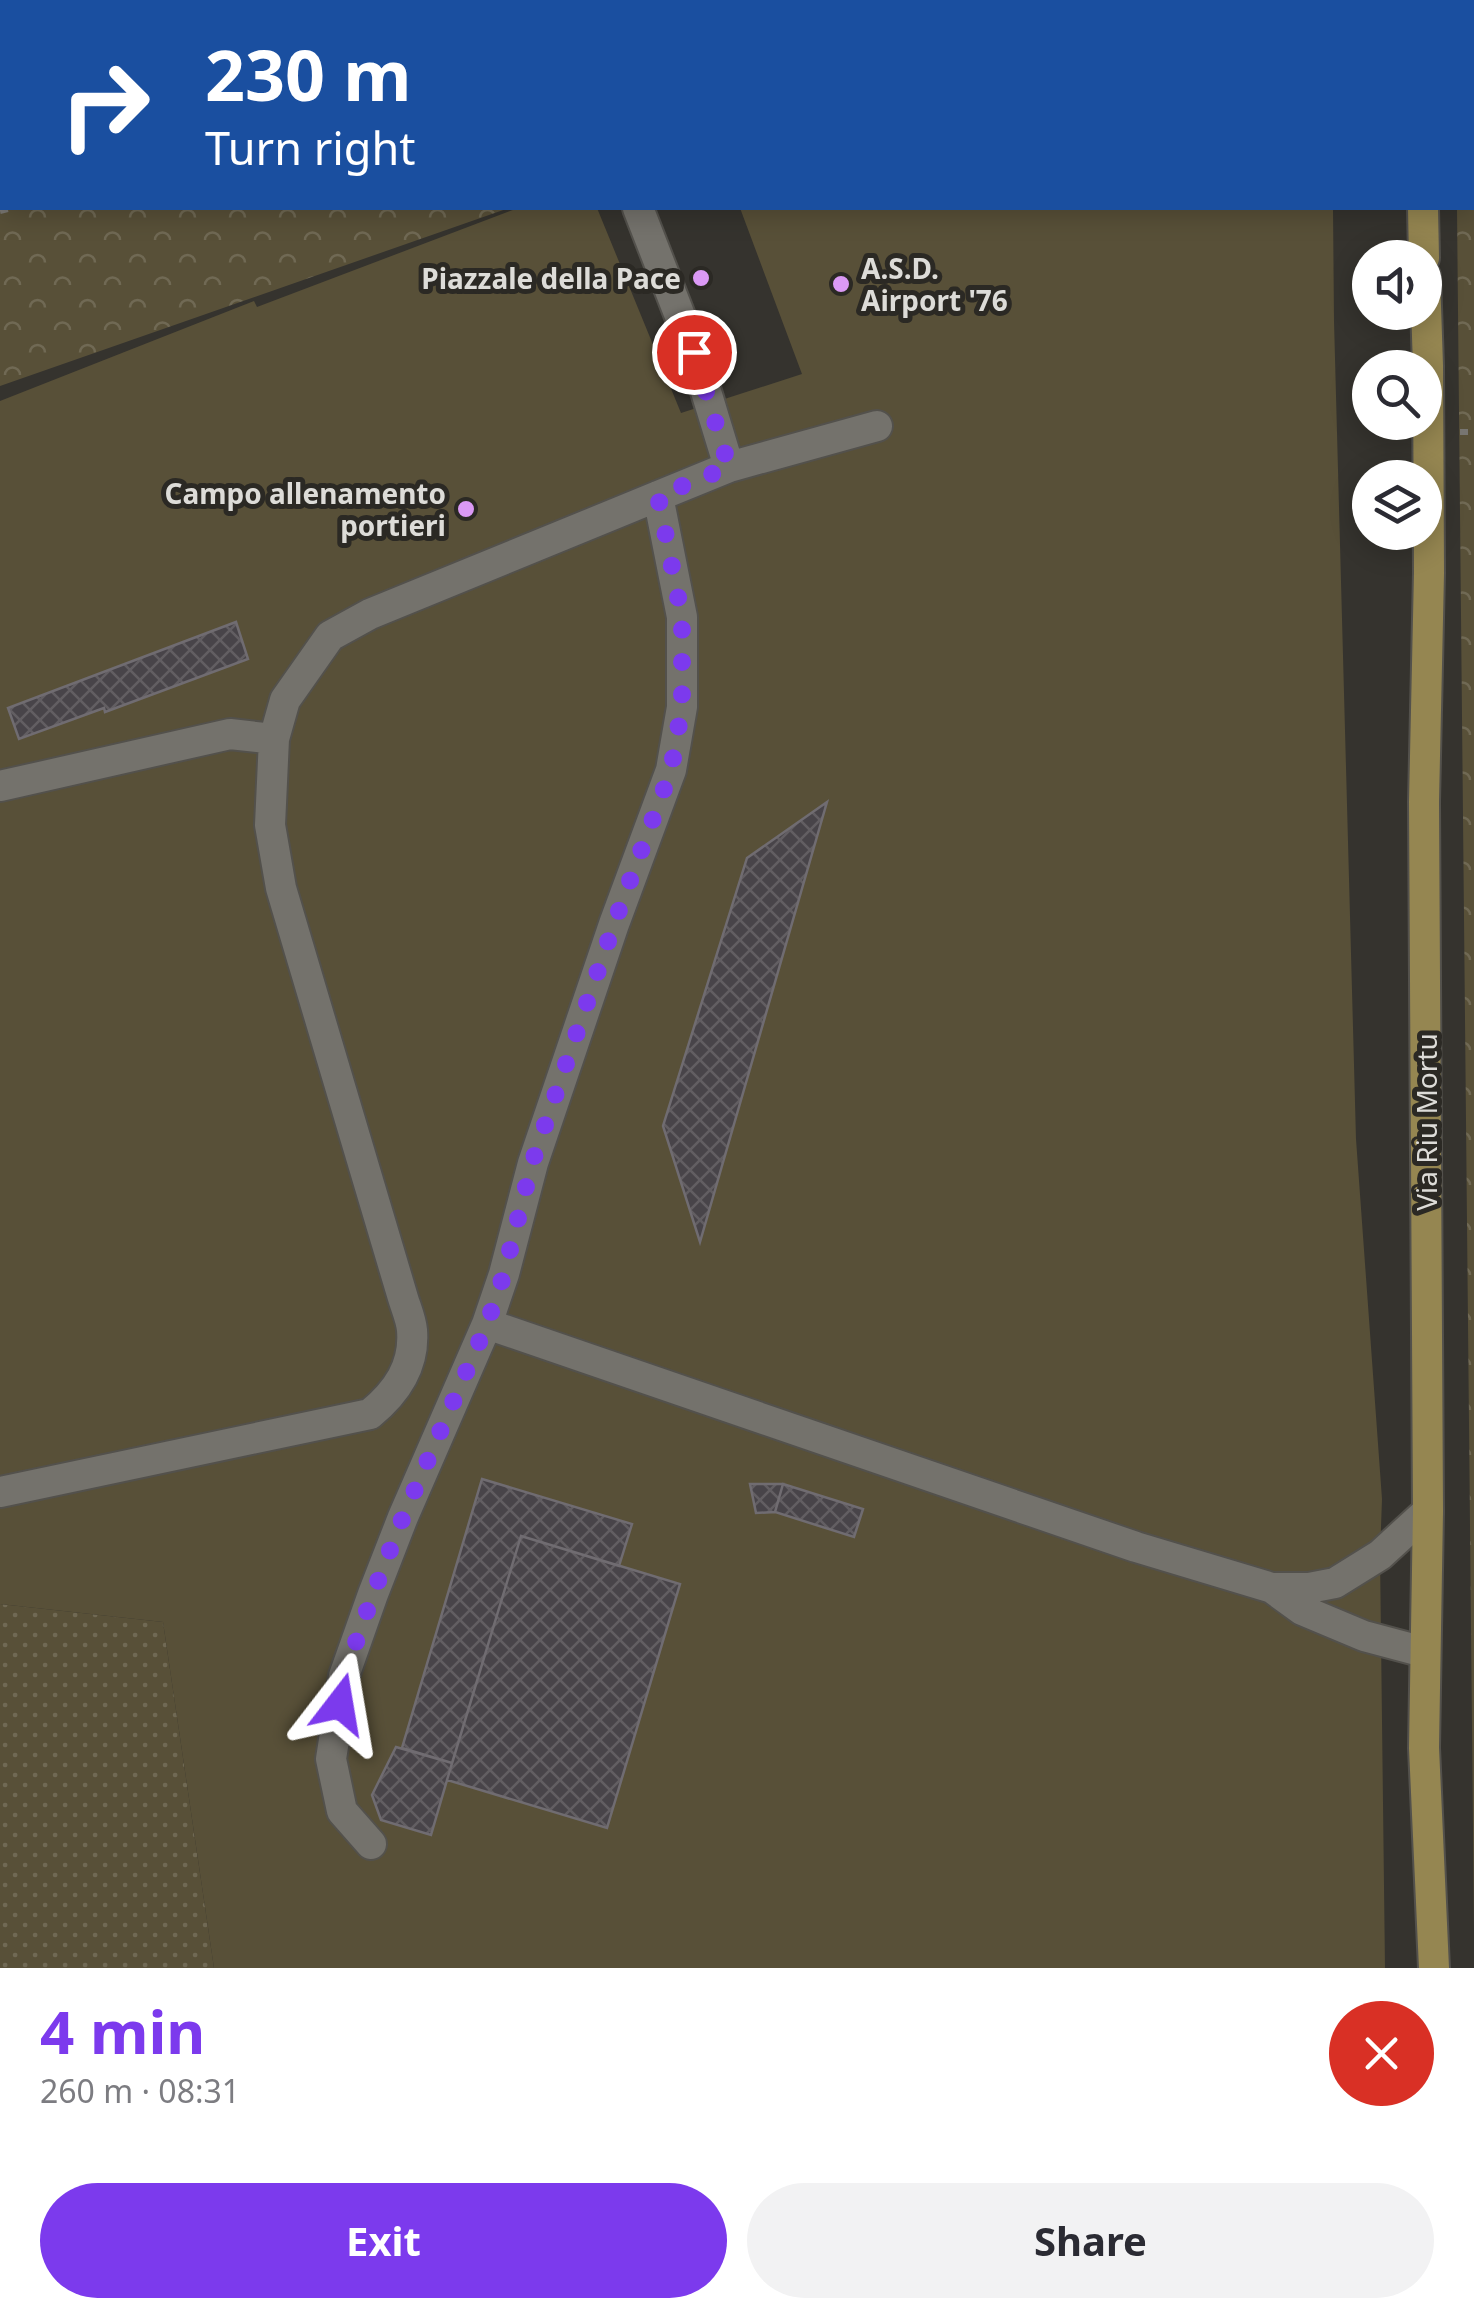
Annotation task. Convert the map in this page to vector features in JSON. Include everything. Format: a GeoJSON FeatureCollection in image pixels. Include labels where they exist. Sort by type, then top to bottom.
{"type":"FeatureCollection","features":[{"type":"Feature","properties":{"kind":"main road"},"geometry":{"type":"LineString","coordinates":[[1423,210],[1424,240]]}},
{"type":"Feature","properties":{"kind":"main road","name":"Via Riu Mortu"},"geometry":{"type":"LineString","coordinates":[[1426,330],[1428,1511],[1424,1767],[1434,1968]]}},
{"type":"Feature","properties":{"kind":"lane"},"geometry":{"type":"LineString","coordinates":[[639,210],[694,352],[729,467]]}},
{"type":"Feature","properties":{"kind":"lane"},"geometry":{"type":"LineString","coordinates":[[0,1492],[370,1414],[392,1396],[408,1367],[412,1331],[404,1298],[281,888],[270,825],[274,740],[285,700],[330,636],[370,614],[729,467],[877,426]]}},
{"type":"Feature","properties":{"kind":"lane"},"geometry":{"type":"LineString","coordinates":[[371,1844],[342,1811],[331,1760],[344,1676],[403,1517],[487,1324],[532,1163],[671,770],[682,707],[682,617],[658,496]]}},
{"type":"Feature","properties":{"kind":"lane"},"geometry":{"type":"LineString","coordinates":[[0,786],[230,734],[274,740]]}},
{"type":"Feature","properties":{"kind":"lane"},"geometry":{"type":"LineString","coordinates":[[487,1324],[1118,1541],[1272,1588],[1335,1583],[1380,1555],[1428,1511]]}},
{"type":"Feature","properties":{"kind":"lane"},"geometry":{"type":"LineString","coordinates":[[1272,1588],[1302,1610],[1364,1636],[1424,1652]]}},
{"type":"Feature","properties":{"kind":"path"},"geometry":{"type":"LineString","coordinates":[[1459,432],[1474,432]]}},
{"type":"Feature","properties":{"kind":"green space"},"geometry":{"type":"Polygon","coordinates":[[[0,210],[503,210],[0,386],[0,210]]]}},
{"type":"Feature","properties":{"kind":"green space"},"geometry":{"type":"Polygon","coordinates":[[[513,210],[598,210],[681,413],[802,374],[741,210],[1333,210],[1356,1139],[1382,1499],[1385,1968],[214,1968],[163,1622],[0,1604],[0,401],[254,301],[257,307],[513,210]]]}},
{"type":"Feature","properties":{"kind":"green space"},"geometry":{"type":"Polygon","coordinates":[[[1457,210],[1474,210],[1474,1929],[1457,210]]]}},
{"type":"Feature","properties":{"kind":"green space"},"geometry":{"type":"Polygon","coordinates":[[[0,1604],[163,1622],[214,1968],[0,1968],[0,1604]]]}},
{"type":"Feature","properties":{"kind":"building"},"geometry":{"type":"Polygon","coordinates":[[[236,622],[248,659],[19,739],[8,708],[236,622]]]}},
{"type":"Feature","properties":{"kind":"building"},"geometry":{"type":"Polygon","coordinates":[[[827,802],[700,1242],[663,1126],[747,858],[827,802]]]}},
{"type":"Feature","properties":{"kind":"building"},"geometry":{"type":"Polygon","coordinates":[[[482,1479],[632,1524],[619,1566],[521,1536],[452,1763],[402,1748],[482,1479]]]}},
{"type":"Feature","properties":{"kind":"building"},"geometry":{"type":"Polygon","coordinates":[[[750,1484],[783,1484],[775,1512],[756,1513],[750,1484]]]}},
{"type":"Feature","properties":{"kind":"building"},"geometry":{"type":"Polygon","coordinates":[[[783,1484],[863,1509],[854,1537],[775,1512],[783,1484]]]}},
{"type":"Feature","properties":{"kind":"building"},"geometry":{"type":"Polygon","coordinates":[[[521,1536],[680,1584],[607,1828],[447,1780],[521,1536]]]}},
{"type":"Feature","properties":{"kind":"building"},"geometry":{"type":"Polygon","coordinates":[[[396,1747],[452,1763],[431,1835],[381,1820],[372,1795],[396,1747]]]}},
{"type":"Feature","properties":{"kind":"place","name":"Piazzale della Pace"},"geometry":{"type":"Point","coordinates":[701,278]}},
{"type":"Feature","properties":{"kind":"place","name":"A.S.D. Airport '76"},"geometry":{"type":"Point","coordinates":[841,284]}},
{"type":"Feature","properties":{"kind":"place","name":"Campo allenamento portieri"},"geometry":{"type":"Point","coordinates":[466,509]}},
{"type":"Feature","properties":{"kind":"route"},"geometry":{"type":"LineString","coordinates":[[340,1704],[344,1676],[373,1594],[487,1324],[532,1163],[671,770],[682,707],[682,617],[658,496],[729,467],[694,352]]}}]}
